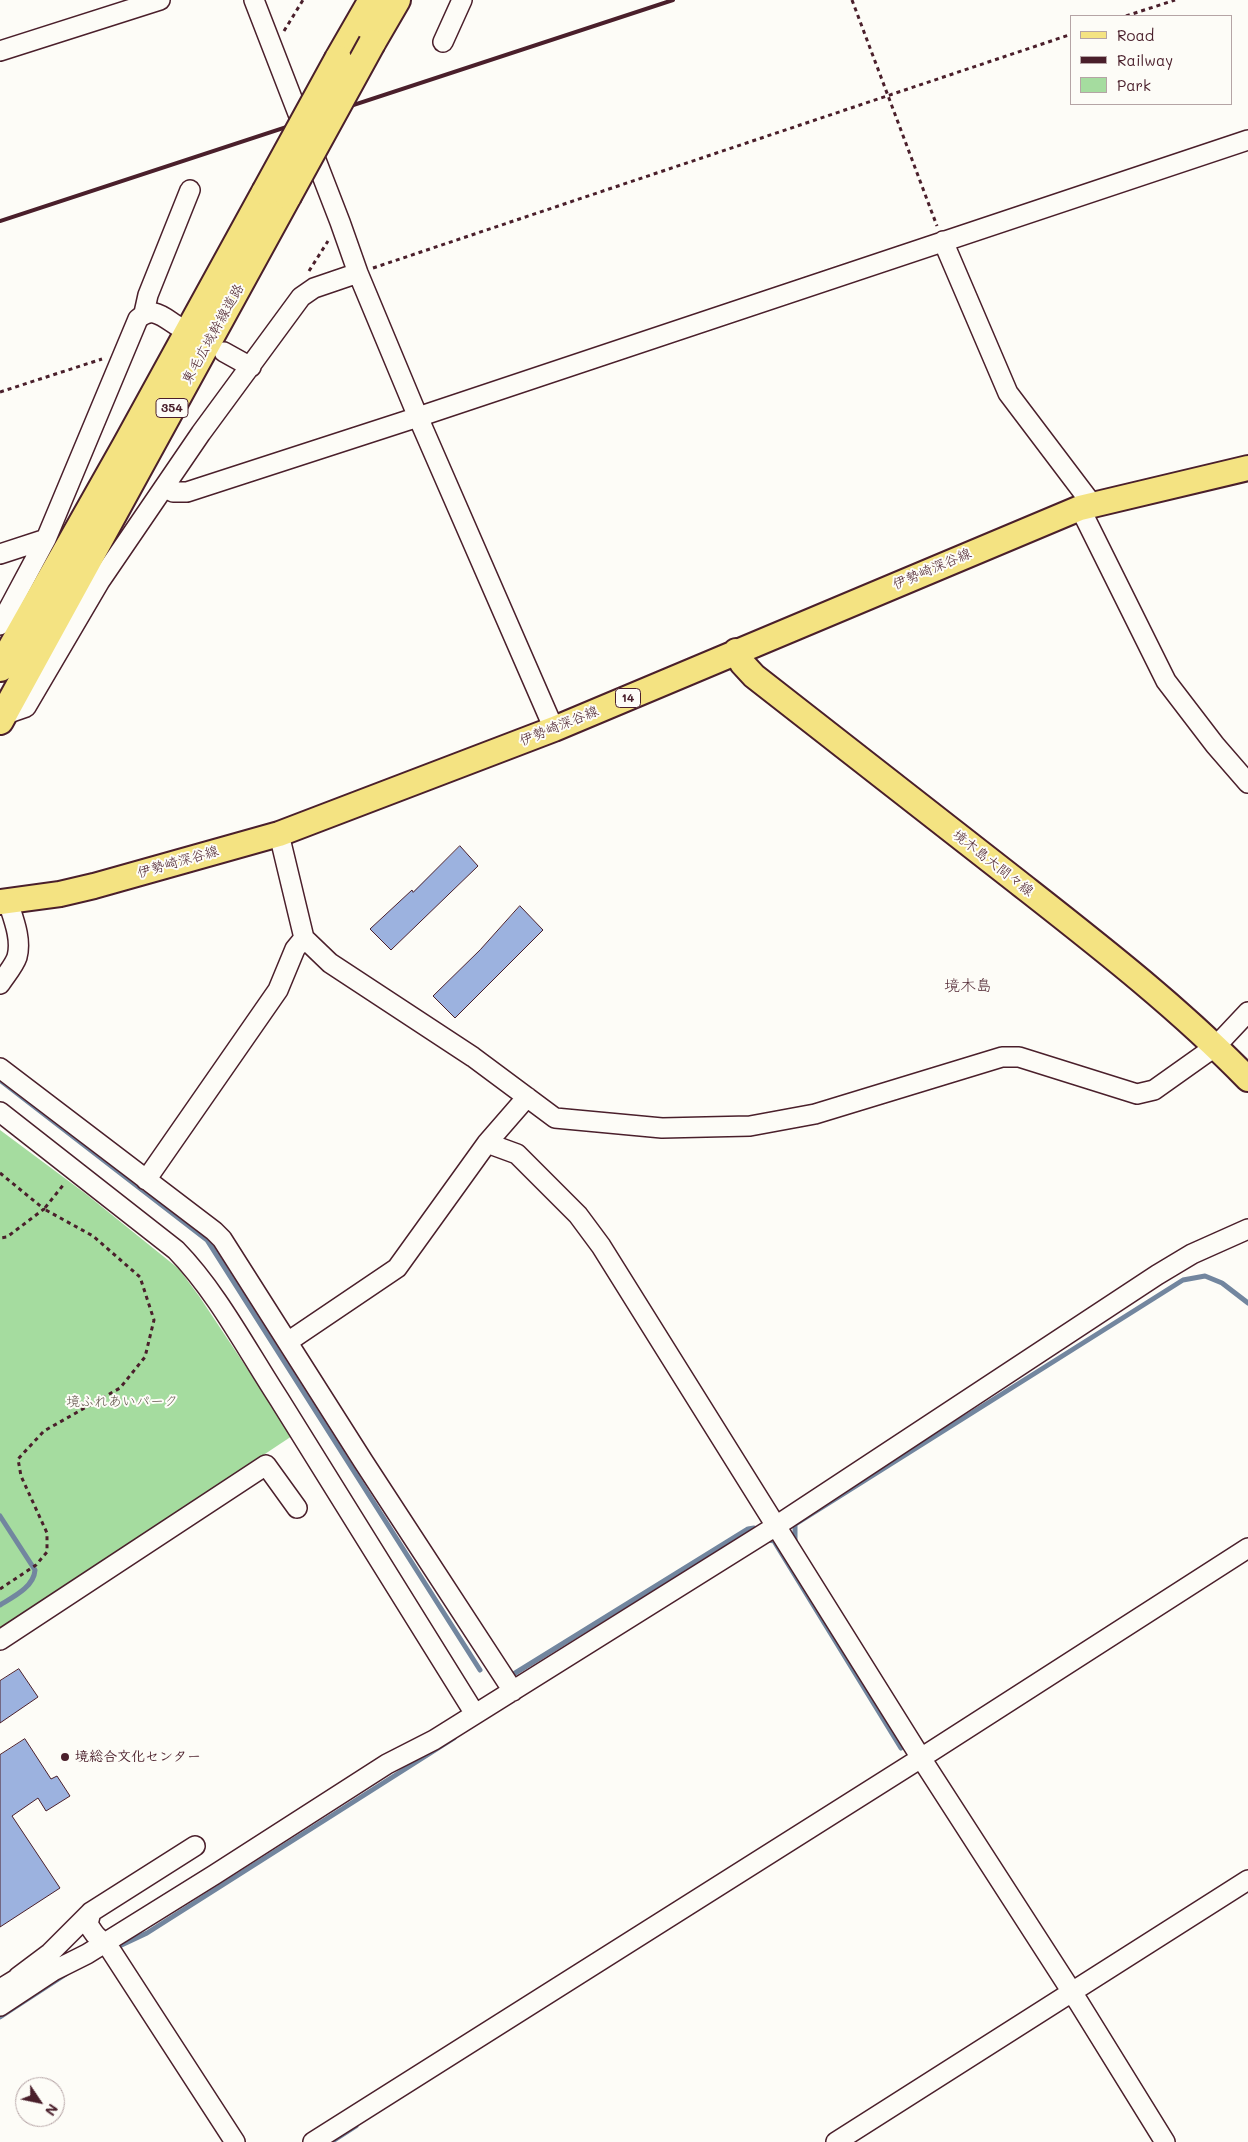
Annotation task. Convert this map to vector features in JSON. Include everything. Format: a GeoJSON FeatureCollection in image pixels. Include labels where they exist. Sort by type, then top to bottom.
{"type":"FeatureCollection","features":[{"type":"Feature","properties":{"kind":"highway","name":"東毛広域幹線道路"},"geometry":{"type":"LineString","coordinates":[[2,718],[276,194],[338,59],[372,0]]}},
{"type":"Feature","properties":{"kind":"highway","name":"東毛広域幹線道路"},"geometry":{"type":"LineString","coordinates":[[0,668],[131,436],[276,194],[372,43],[397,0]]}},
{"type":"Feature","properties":{"kind":"main road","name":"伊勢崎深谷線"},"geometry":{"type":"LineString","coordinates":[[4,902],[60,894],[94,886],[279,834],[554,730],[736,651],[1086,506],[1248,468]]}},
{"type":"Feature","properties":{"kind":"main road","name":"境木島大間々線"},"geometry":{"type":"LineString","coordinates":[[736,651],[742,663],[754,676],[1097,945],[1168,1003],[1216,1046],[1248,1079]]}},
{"type":"Feature","properties":{"kind":"street"},"geometry":{"type":"LineString","coordinates":[[0,51],[160,0]]}},
{"type":"Feature","properties":{"kind":"street"},"geometry":{"type":"LineString","coordinates":[[254,0],[358,273],[418,417],[554,730]]}},
{"type":"Feature","properties":{"kind":"street"},"geometry":{"type":"LineString","coordinates":[[443,42],[462,0]]}},
{"type":"Feature","properties":{"kind":"street"},"geometry":{"type":"LineString","coordinates":[[164,487],[173,492],[187,492],[418,417],[1248,140]]}},
{"type":"Feature","properties":{"kind":"street"},"geometry":{"type":"LineString","coordinates":[[144,314],[148,295],[190,190]]}},
{"type":"Feature","properties":{"kind":"street"},"geometry":{"type":"LineString","coordinates":[[943,241],[1008,393],[1086,506],[1166,681],[1215,745],[1248,783]]}},
{"type":"Feature","properties":{"kind":"street"},"geometry":{"type":"LineString","coordinates":[[2,718],[26,707],[100,581],[164,487],[302,297],[314,288],[358,273]]}},
{"type":"Feature","properties":{"kind":"street"},"geometry":{"type":"LineString","coordinates":[[0,625],[46,539],[138,319],[150,312],[162,316],[176,325]]}},
{"type":"Feature","properties":{"kind":"street"},"geometry":{"type":"LineString","coordinates":[[224,352],[251,367]]}},
{"type":"Feature","properties":{"kind":"street"},"geometry":{"type":"LineString","coordinates":[[0,554],[46,539]]}},
{"type":"Feature","properties":{"kind":"street"},"geometry":{"type":"LineString","coordinates":[[279,834],[304,938],[330,963],[473,1057],[554,1118],[662,1128],[750,1126],[815,1114],[1002,1057],[1019,1057],[1137,1094],[1145,1093],[1154,1090],[1216,1046],[1248,1012]]}},
{"type":"Feature","properties":{"kind":"street"},"geometry":{"type":"LineString","coordinates":[[0,984],[16,958],[18,947],[16,927],[4,902]]}},
{"type":"Feature","properties":{"kind":"street"},"geometry":{"type":"LineString","coordinates":[[146,1180],[278,990],[295,949],[304,938]]}},
{"type":"Feature","properties":{"kind":"street"},"geometry":{"type":"LineString","coordinates":[[0,1068],[222,1239],[289,1341],[363,1461],[513,1691]]}},
{"type":"Feature","properties":{"kind":"street"},"geometry":{"type":"LineString","coordinates":[[289,1341],[397,1268],[488,1143],[527,1098]]}},
{"type":"Feature","properties":{"kind":"street"},"geometry":{"type":"LineString","coordinates":[[0,1112],[176,1250],[188,1263],[214,1298],[332,1483],[475,1714]]}},
{"type":"Feature","properties":{"kind":"street"},"geometry":{"type":"LineString","coordinates":[[488,1143],[516,1154],[552,1186],[584,1222],[626,1284],[921,1758],[1072,1992],[1165,2142]]}},
{"type":"Feature","properties":{"kind":"street"},"geometry":{"type":"LineString","coordinates":[[0,2006],[53,1971],[106,1943],[387,1764],[434,1740],[776,1526],[1157,1275],[1192,1254],[1248,1229]]}},
{"type":"Feature","properties":{"kind":"street"},"geometry":{"type":"LineString","coordinates":[[0,1640],[266,1465],[297,1508]]}},
{"type":"Feature","properties":{"kind":"street"},"geometry":{"type":"LineString","coordinates":[[313,2142],[921,1758],[1248,1548]]}},
{"type":"Feature","properties":{"kind":"street"},"geometry":{"type":"LineString","coordinates":[[0,1989],[50,1953],[91,1912],[195,1846]]}},
{"type":"Feature","properties":{"kind":"street"},"geometry":{"type":"LineString","coordinates":[[836,2142],[1248,1880]]}},
{"type":"Feature","properties":{"kind":"street"},"geometry":{"type":"LineString","coordinates":[[91,1912],[88,1924],[100,1940],[106,1943],[235,2142]]}},
{"type":"Feature","properties":{"kind":"street"},"geometry":{"type":"LineString","coordinates":[[18,1977],[48,1962],[79,1950],[106,1943]]}},
{"type":"Feature","properties":{"kind":"path"},"geometry":{"type":"LineString","coordinates":[[271,46],[280,37],[304,0]]}},
{"type":"Feature","properties":{"kind":"path"},"geometry":{"type":"LineString","coordinates":[[852,0],[943,241]]}},
{"type":"Feature","properties":{"kind":"path"},"geometry":{"type":"LineString","coordinates":[[1129,15],[1175,0]]}},
{"type":"Feature","properties":{"kind":"path"},"geometry":{"type":"LineString","coordinates":[[358,273],[1070,35]]}},
{"type":"Feature","properties":{"kind":"path"},"geometry":{"type":"LineString","coordinates":[[314,288],[307,282],[306,276],[340,222]]}},
{"type":"Feature","properties":{"kind":"path"},"geometry":{"type":"LineString","coordinates":[[0,392],[102,359],[119,364]]}},
{"type":"Feature","properties":{"kind":"path"},"geometry":{"type":"LineString","coordinates":[[0,1173],[44,1209],[93,1236],[140,1277],[154,1320],[145,1357],[120,1388],[44,1431],[18,1459],[21,1476],[47,1533],[47,1552],[36,1565],[0,1589]]}},
{"type":"Feature","properties":{"kind":"path"},"geometry":{"type":"LineString","coordinates":[[0,1238],[6,1237],[44,1209],[68,1180]]}},
{"type":"Feature","properties":{"kind":"green space","name":"境ふれあいパーク"},"geometry":{"type":"Polygon","coordinates":[[[0,1130],[86,1194],[179,1269],[292,1436],[0,1630],[0,1130]]]}},
{"type":"Feature","properties":{"kind":"building"},"geometry":{"type":"Polygon","coordinates":[[[460,846],[478,866],[391,950],[370,929],[412,890],[413,892],[460,846]]]}},
{"type":"Feature","properties":{"kind":"building"},"geometry":{"type":"Polygon","coordinates":[[[520,906],[543,930],[455,1018],[433,996],[480,950],[520,906]]]}},
{"type":"Feature","properties":{"kind":"building"},"geometry":{"type":"Polygon","coordinates":[[[19,1669],[38,1697],[0,1723],[0,1681],[19,1669]]]}},
{"type":"Feature","properties":{"kind":"building"},"geometry":{"type":"Polygon","coordinates":[[[25,1739],[51,1779],[57,1776],[70,1796],[46,1811],[38,1798],[12,1816],[60,1888],[0,1927],[0,1755],[25,1739]]]}},
{"type":"Feature","properties":{"kind":"waterway"},"geometry":{"type":"LineString","coordinates":[[0,1080],[207,1240],[480,1670]]}},
{"type":"Feature","properties":{"kind":"waterway"},"geometry":{"type":"LineString","coordinates":[[794,1525],[1183,1280],[1205,1276],[1222,1283],[1248,1303]]}},
{"type":"Feature","properties":{"kind":"waterway"},"geometry":{"type":"LineString","coordinates":[[0,1516],[35,1570],[31,1582],[17,1595],[0,1605]]}},
{"type":"Feature","properties":{"kind":"waterway"},"geometry":{"type":"LineString","coordinates":[[795,1525],[795,1542]]}},
{"type":"Feature","properties":{"kind":"waterway"},"geometry":{"type":"LineString","coordinates":[[512,1675],[748,1529],[754,1528]]}},
{"type":"Feature","properties":{"kind":"waterway"},"geometry":{"type":"LineString","coordinates":[[766,1541],[774,1541],[901,1748]]}},
{"type":"Feature","properties":{"kind":"waterway"},"geometry":{"type":"LineString","coordinates":[[113,1949],[147,1933],[454,1738]]}},
{"type":"Feature","properties":{"kind":"waterway"},"geometry":{"type":"LineString","coordinates":[[0,2017],[66,1974]]}},
{"type":"Feature","properties":{"kind":"waterway"},"geometry":{"type":"LineString","coordinates":[[331,2142],[356,2126]]}},
{"type":"Feature","properties":{"kind":"railway"},"geometry":{"type":"LineString","coordinates":[[0,221],[673,0]]}},
{"type":"Feature","properties":{"kind":"place","name":"境総合文化センター"},"geometry":{"type":"Point","coordinates":[65,1757]}},
{"type":"Feature","properties":{"kind":"district","name":"境木島"},"geometry":{"type":"Point","coordinates":[968,986]}}]}
